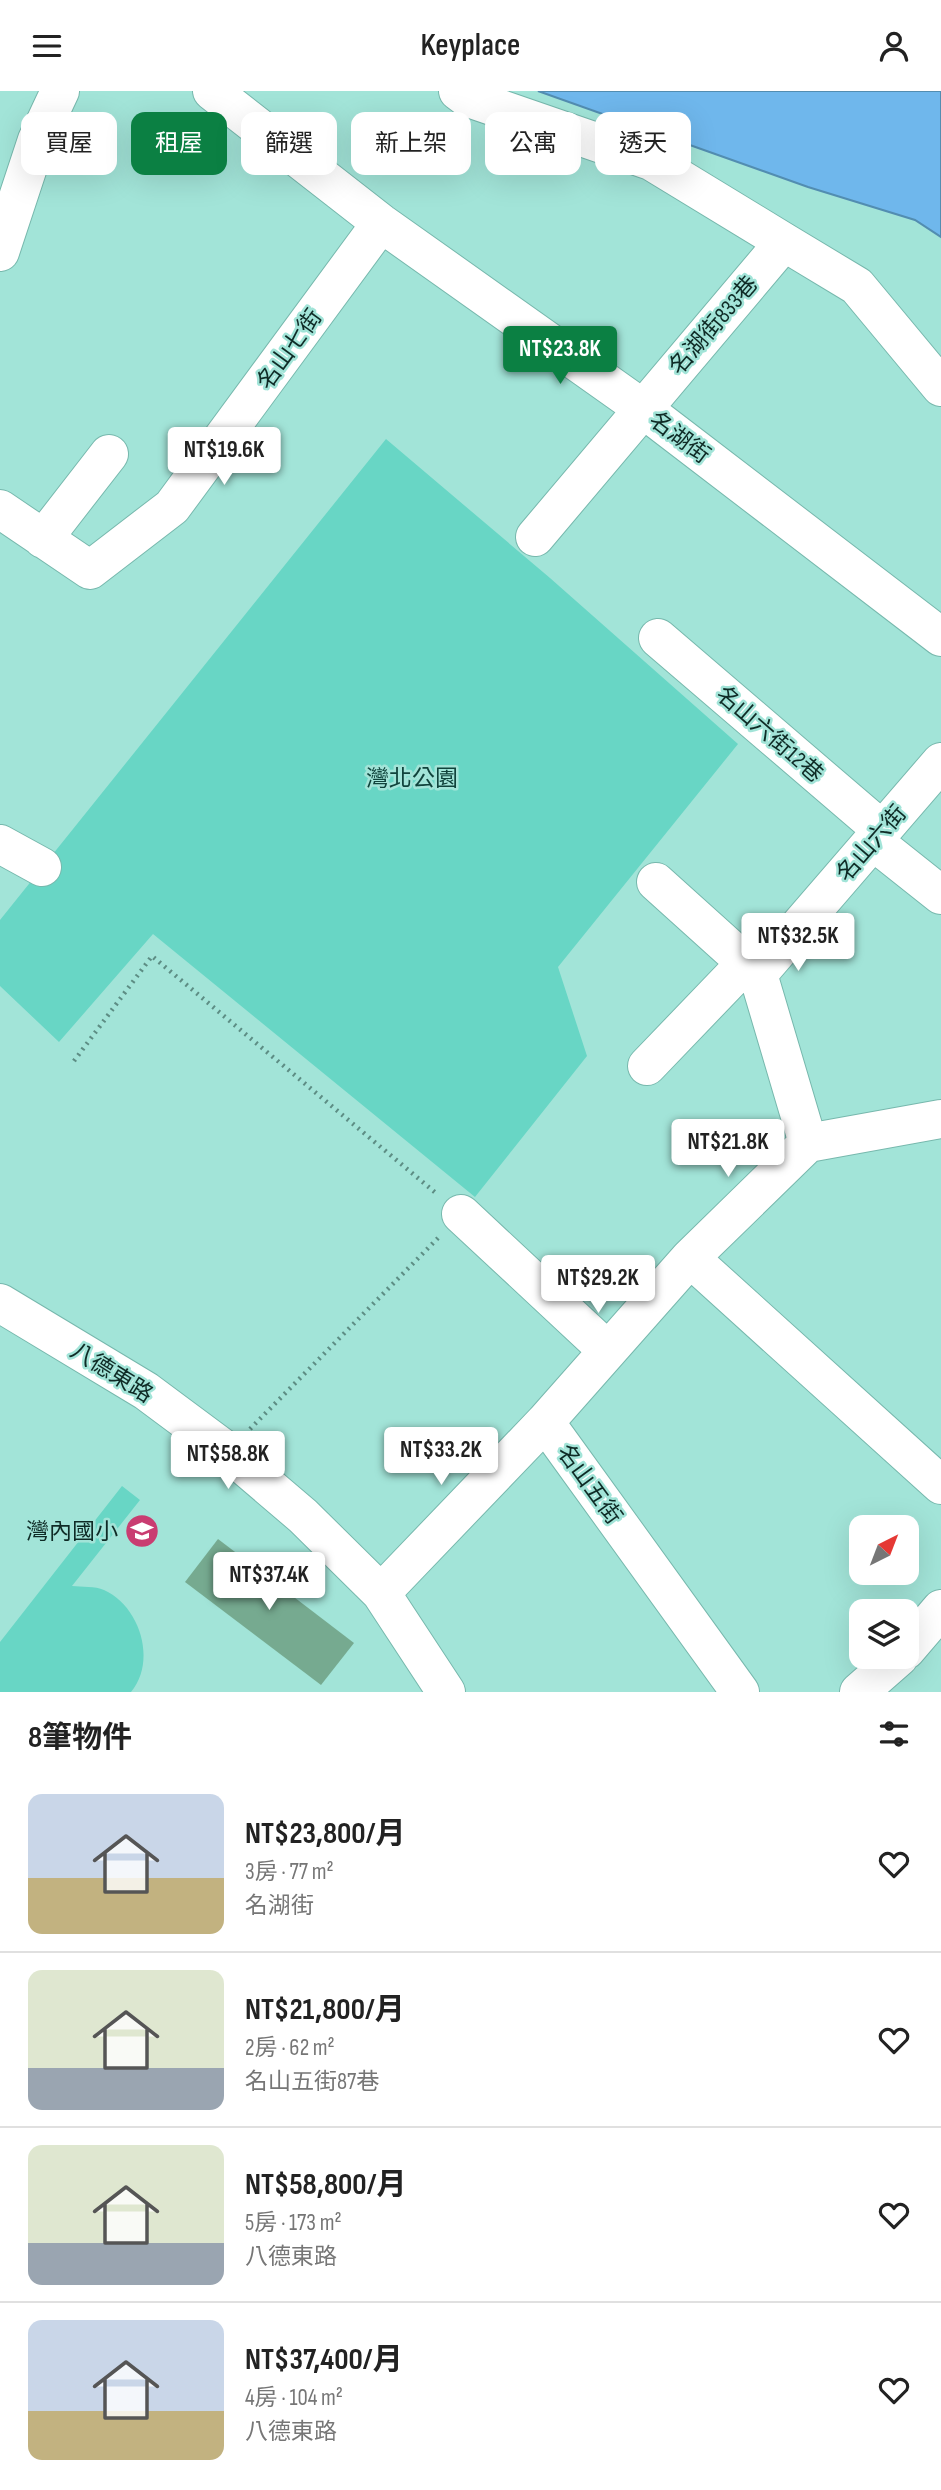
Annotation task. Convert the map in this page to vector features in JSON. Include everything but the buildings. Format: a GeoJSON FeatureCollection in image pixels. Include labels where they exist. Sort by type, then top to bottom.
{"type":"FeatureCollection","features":[{"type":"Feature","properties":{"kind":"street"},"geometry":{"type":"LineString","coordinates":[[0,252],[37,140],[60,91]]}},
{"type":"Feature","properties":{"kind":"street","name":"名湖街"},"geometry":{"type":"LineString","coordinates":[[212,91],[382,223],[642,408],[941,637]]}},
{"type":"Feature","properties":{"kind":"street"},"geometry":{"type":"LineString","coordinates":[[462,94],[651,161],[857,286],[941,387]]}},
{"type":"Feature","properties":{"kind":"street","name":"名山七街"},"geometry":{"type":"LineString","coordinates":[[0,509],[90,571],[172,507],[382,223]]}},
{"type":"Feature","properties":{"kind":"street","name":"名湖街833巷"},"geometry":{"type":"LineString","coordinates":[[535,537],[784,242]]}},
{"type":"Feature","properties":{"kind":"street"},"geometry":{"type":"LineString","coordinates":[[43,538],[109,454]]}},
{"type":"Feature","properties":{"kind":"street","name":"名山六街12巷"},"geometry":{"type":"LineString","coordinates":[[658,638],[941,895]]}},
{"type":"Feature","properties":{"kind":"street","name":"名山六街"},"geometry":{"type":"LineString","coordinates":[[647,1066],[751,970],[941,762]]}},
{"type":"Feature","properties":{"kind":"street"},"geometry":{"type":"LineString","coordinates":[[0,844],[42,866]]}},
{"type":"Feature","properties":{"kind":"street"},"geometry":{"type":"LineString","coordinates":[[656,882],[751,970],[808,1143],[941,1119]]}},
{"type":"Feature","properties":{"kind":"street","name":"名山五街"},"geometry":{"type":"LineString","coordinates":[[740,1692],[545,1422],[690,1258],[808,1143]]}},
{"type":"Feature","properties":{"kind":"street"},"geometry":{"type":"LineString","coordinates":[[461,1214],[607,1350]]}},
{"type":"Feature","properties":{"kind":"street"},"geometry":{"type":"LineString","coordinates":[[690,1258],[941,1485]]}},
{"type":"Feature","properties":{"kind":"street","name":"八德東路"},"geometry":{"type":"LineString","coordinates":[[0,1303],[146,1391],[228,1452],[303,1516],[381,1593],[446,1692]]}},
{"type":"Feature","properties":{"kind":"street"},"geometry":{"type":"LineString","coordinates":[[381,1593],[545,1422]]}},
{"type":"Feature","properties":{"kind":"street"},"geometry":{"type":"LineString","coordinates":[[919,1635],[941,1609]]}},
{"type":"Feature","properties":{"kind":"street"},"geometry":{"type":"LineString","coordinates":[[859,1692],[886,1669]]}},
{"type":"Feature","properties":{"kind":"path"},"geometry":{"type":"LineString","coordinates":[[74,1061],[152,956],[461,1214],[228,1452]]}},
{"type":"Feature","properties":{"kind":"green space","name":"灣北公園"},"geometry":{"type":"Polygon","coordinates":[[[386,439],[550,578],[738,744],[558,967],[587,1056],[475,1197],[153,934],[59,1042],[0,986],[0,920],[386,439]]]}},
{"type":"Feature","properties":{"kind":"green space"},"geometry":{"type":"Polygon","coordinates":[[[122,1486],[140,1500],[72,1586],[104,1590],[127,1608],[141,1635],[143,1665],[139,1679],[131,1692],[0,1692],[0,1642],[122,1486]]]}},
{"type":"Feature","properties":{"kind":"water"},"geometry":{"type":"Polygon","coordinates":[[[538,91],[941,91],[941,237],[915,220],[808,187],[691,145],[691,112],[597,112],[538,91]]]}},
{"type":"Feature","properties":{"kind":"place","name":"灣內國小"},"geometry":{"type":"Point","coordinates":[142,1531]}}]}
